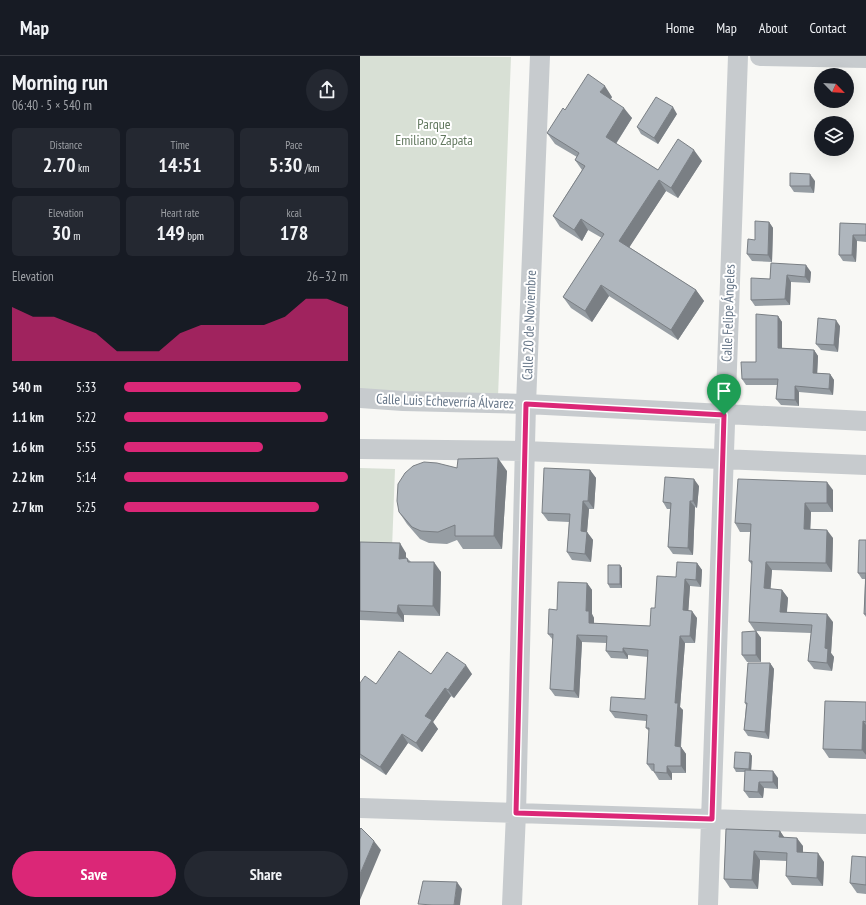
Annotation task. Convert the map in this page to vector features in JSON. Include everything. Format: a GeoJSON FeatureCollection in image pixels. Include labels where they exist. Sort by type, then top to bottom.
{"type":"FeatureCollection","features":[{"type":"Feature","properties":{"kind":"street","name":"Calle 20 de Noviembre"},"geometry":{"type":"LineString","coordinates":[[512,905],[516,813],[524,451],[540,56]]}},
{"type":"Feature","properties":{"kind":"street","name":"Calle Felipe Ángeles"},"geometry":{"type":"LineString","coordinates":[[708,905],[724,415],[738,56]]}},
{"type":"Feature","properties":{"kind":"street"},"geometry":{"type":"LineString","coordinates":[[760,56],[866,58]]}},
{"type":"Feature","properties":{"kind":"street","name":"Calle Luis Echeverría Álvarez"},"geometry":{"type":"LineString","coordinates":[[360,398],[403,401],[526,404],[866,421]]}},
{"type":"Feature","properties":{"kind":"street"},"geometry":{"type":"LineString","coordinates":[[360,449],[524,451],[866,465]]}},
{"type":"Feature","properties":{"kind":"street"},"geometry":{"type":"LineString","coordinates":[[360,808],[866,824]]}},
{"type":"Feature","properties":{"kind":"green space","name":"Parque Emiliano Zapata"},"geometry":{"type":"Polygon","coordinates":[[[360,56],[511,57],[498,397],[360,389],[360,56]]]}},
{"type":"Feature","properties":{"kind":"green space"},"geometry":{"type":"Polygon","coordinates":[[[360,468],[395,469],[392,549],[360,548],[360,468]]]}},
{"type":"Feature","properties":{"kind":"building"},"geometry":{"type":"Polygon","coordinates":[[[588,74],[605,86],[600,92],[624,108],[606,137],[658,170],[678,139],[694,150],[671,188],[659,180],[619,241],[696,290],[671,330],[601,285],[585,311],[563,297],[604,234],[581,219],[574,230],[553,216],[585,166],[575,160],[579,153],[547,133],[563,108],[565,110],[588,74]]]}},
{"type":"Feature","properties":{"kind":"building"},"geometry":{"type":"Polygon","coordinates":[[[656,97],[673,107],[654,138],[637,127],[656,97]]]}},
{"type":"Feature","properties":{"kind":"building"},"geometry":{"type":"Polygon","coordinates":[[[790,173],[810,174],[810,186],[790,186],[790,173]]]}},
{"type":"Feature","properties":{"kind":"building"},"geometry":{"type":"Polygon","coordinates":[[[755,221],[769,222],[768,255],[747,254],[748,239],[755,240],[755,221]]]}},
{"type":"Feature","properties":{"kind":"building"},"geometry":{"type":"Polygon","coordinates":[[[840,223],[866,224],[866,235],[853,235],[852,255],[839,255],[840,223]]]}},
{"type":"Feature","properties":{"kind":"building"},"geometry":{"type":"Polygon","coordinates":[[[771,263],[806,265],[805,277],[787,275],[785,299],[751,300],[751,278],[770,279],[771,263]]]}},
{"type":"Feature","properties":{"kind":"building"},"geometry":{"type":"Polygon","coordinates":[[[756,314],[778,316],[778,348],[814,350],[813,373],[830,374],[829,389],[795,386],[795,400],[776,399],[778,379],[742,379],[741,362],[756,362],[756,314]]]}},
{"type":"Feature","properties":{"kind":"building"},"geometry":{"type":"Polygon","coordinates":[[[818,318],[836,320],[834,345],[816,344],[818,318]]]}},
{"type":"Feature","properties":{"kind":"building"},"geometry":{"type":"Polygon","coordinates":[[[498,458],[494,536],[455,536],[455,525],[438,532],[421,531],[412,527],[399,512],[397,501],[398,484],[405,473],[413,466],[424,462],[437,463],[457,468],[458,459],[498,458]]]}},
{"type":"Feature","properties":{"kind":"building"},"geometry":{"type":"Polygon","coordinates":[[[544,468],[590,470],[588,501],[583,501],[581,531],[587,532],[585,554],[567,552],[570,514],[542,513],[544,468]]]}},
{"type":"Feature","properties":{"kind":"building"},"geometry":{"type":"Polygon","coordinates":[[[665,477],[694,479],[693,501],[690,501],[688,548],[668,547],[671,503],[663,502],[665,477]]]}},
{"type":"Feature","properties":{"kind":"building"},"geometry":{"type":"Polygon","coordinates":[[[738,479],[827,482],[827,503],[805,503],[804,529],[827,530],[826,563],[766,562],[764,588],[782,590],[780,612],[827,614],[825,648],[828,649],[827,663],[808,661],[812,625],[749,622],[752,561],[749,561],[751,524],[735,523],[738,479]]]}},
{"type":"Feature","properties":{"kind":"building"},"geometry":{"type":"Polygon","coordinates":[[[859,540],[866,540],[866,573],[858,573],[859,540]]]}},
{"type":"Feature","properties":{"kind":"building"},"geometry":{"type":"Polygon","coordinates":[[[360,542],[400,543],[399,559],[407,558],[408,562],[434,562],[433,606],[398,605],[397,613],[360,611],[360,542]]]}},
{"type":"Feature","properties":{"kind":"building"},"geometry":{"type":"Polygon","coordinates":[[[677,562],[697,563],[696,580],[685,579],[683,610],[692,611],[690,636],[680,636],[675,703],[678,703],[675,746],[681,747],[681,766],[667,766],[667,773],[654,772],[654,764],[647,764],[649,728],[646,728],[647,715],[610,711],[611,697],[645,699],[648,650],[623,648],[623,652],[606,651],[607,636],[577,635],[574,691],[550,689],[553,634],[548,634],[549,609],[557,610],[558,582],[587,583],[586,611],[589,611],[589,623],[650,626],[651,608],[655,608],[657,576],[676,577],[677,562]]]}},
{"type":"Feature","properties":{"kind":"building"},"geometry":{"type":"Polygon","coordinates":[[[608,565],[620,565],[620,584],[608,584],[608,565]]]}},
{"type":"Feature","properties":{"kind":"building"},"geometry":{"type":"Polygon","coordinates":[[[866,573],[866,614],[864,614],[866,573]]]}},
{"type":"Feature","properties":{"kind":"building"},"geometry":{"type":"Polygon","coordinates":[[[756,631],[756,655],[742,655],[742,632],[756,631]]]}},
{"type":"Feature","properties":{"kind":"building"},"geometry":{"type":"Polygon","coordinates":[[[399,651],[431,674],[447,652],[466,665],[448,690],[445,688],[425,716],[432,720],[416,743],[402,734],[380,767],[360,754],[360,683],[365,676],[376,684],[399,651]]]}},
{"type":"Feature","properties":{"kind":"building"},"geometry":{"type":"Polygon","coordinates":[[[748,663],[770,663],[765,732],[744,730],[747,703],[745,703],[748,663]]]}},
{"type":"Feature","properties":{"kind":"building"},"geometry":{"type":"Polygon","coordinates":[[[825,701],[866,702],[866,722],[863,721],[862,750],[823,749],[825,701]]]}},
{"type":"Feature","properties":{"kind":"building"},"geometry":{"type":"Polygon","coordinates":[[[735,752],[750,753],[749,769],[734,768],[735,752]]]}},
{"type":"Feature","properties":{"kind":"building"},"geometry":{"type":"Polygon","coordinates":[[[745,770],[773,771],[773,782],[759,782],[758,792],[744,791],[745,770]]]}},
{"type":"Feature","properties":{"kind":"building"},"geometry":{"type":"Polygon","coordinates":[[[361,828],[374,841],[360,874],[360,829],[361,828]]]}},
{"type":"Feature","properties":{"kind":"building"},"geometry":{"type":"Polygon","coordinates":[[[726,829],[780,831],[779,837],[797,838],[797,852],[818,853],[817,878],[786,876],[787,853],[754,851],[752,880],[724,879],[726,829]]]}},
{"type":"Feature","properties":{"kind":"building"},"geometry":{"type":"Polygon","coordinates":[[[852,856],[866,857],[866,885],[850,883],[852,856]]]}},
{"type":"Feature","properties":{"kind":"building"},"geometry":{"type":"Polygon","coordinates":[[[423,881],[457,882],[454,905],[418,904],[423,881]]]}},
{"type":"Feature","properties":{"kind":"route"},"geometry":{"type":"LineString","coordinates":[[526,404],[724,415],[712,819],[516,813],[526,404]]}}]}
